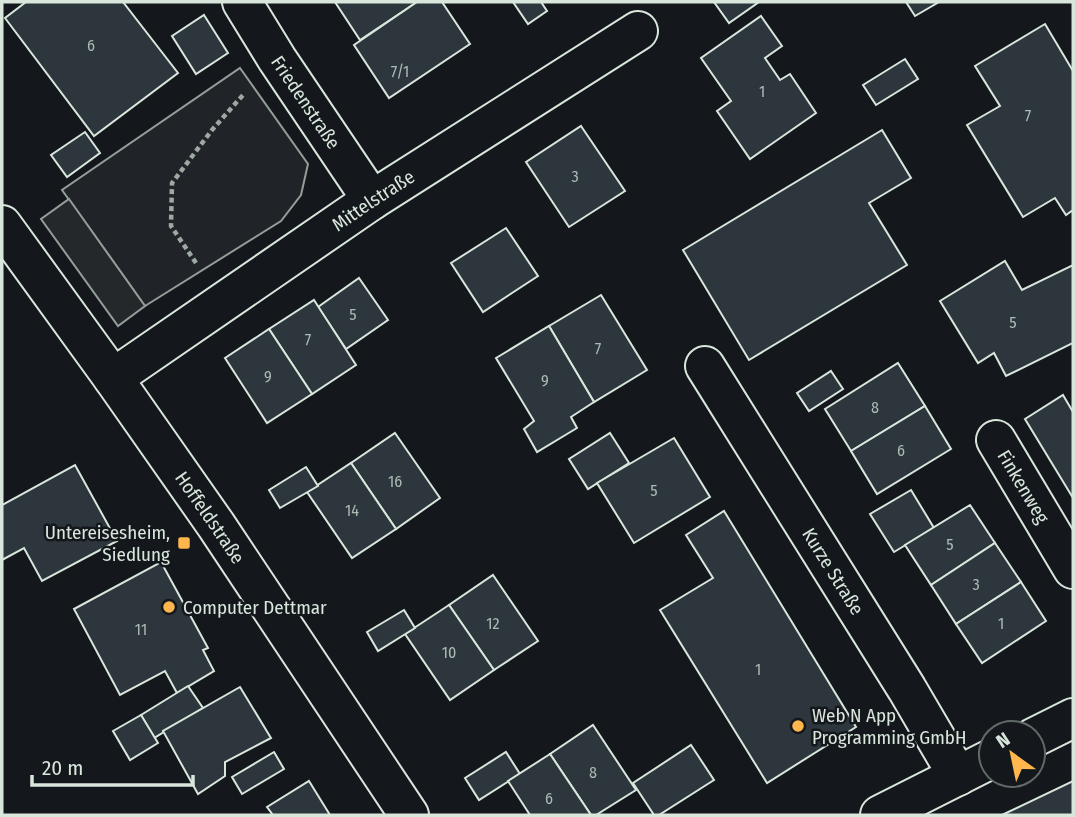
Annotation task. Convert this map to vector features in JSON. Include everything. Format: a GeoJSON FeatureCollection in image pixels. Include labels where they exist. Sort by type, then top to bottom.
{"type":"FeatureCollection","features":[{"type":"Feature","properties":{"kind":"street","name":"Friedenstraße"},"geometry":{"type":"LineString","coordinates":[[242,2],[372,200]]}},
{"type":"Feature","properties":{"kind":"street","name":"Mittelstraße"},"geometry":{"type":"LineString","coordinates":[[113,378],[372,200],[638,30]]}},
{"type":"Feature","properties":{"kind":"street","name":"Hoffeldstraße"},"geometry":{"type":"LineString","coordinates":[[2,225],[216,525],[409,815]]}},
{"type":"Feature","properties":{"kind":"street","name":"Kurze Straße"},"geometry":{"type":"LineString","coordinates":[[705,366],[907,689],[975,768]]}},
{"type":"Feature","properties":{"kind":"street","name":"Finkenweg"},"geometry":{"type":"LineString","coordinates":[[996,440],[1073,569]]}},
{"type":"Feature","properties":{"kind":"street"},"geometry":{"type":"LineString","coordinates":[[1047,731],[1073,718]]}},
{"type":"Feature","properties":{"kind":"street"},"geometry":{"type":"LineString","coordinates":[[880,815],[975,768]]}},
{"type":"Feature","properties":{"kind":"path"},"geometry":{"type":"LineString","coordinates":[[222,302],[171,226],[172,183],[212,130],[277,59]]}},
{"type":"Feature","properties":{"kind":"shaded area"},"geometry":{"type":"Polygon","coordinates":[[[240,68],[308,164],[301,195],[281,221],[145,306],[62,190],[240,68]]]}},
{"type":"Feature","properties":{"kind":"shaded area"},"geometry":{"type":"Polygon","coordinates":[[[69,199],[145,306],[118,326],[41,219],[69,199]]]}},
{"type":"Feature","properties":{"kind":"building"},"geometry":{"type":"Polygon","coordinates":[[[26,2],[123,2],[178,73],[94,136],[5,18],[26,2]]]}},
{"type":"Feature","properties":{"kind":"building"},"geometry":{"type":"Polygon","coordinates":[[[335,2],[417,2],[360,40],[335,2]]]}},
{"type":"Feature","properties":{"kind":"building"},"geometry":{"type":"Polygon","coordinates":[[[417,2],[442,2],[470,44],[389,98],[354,45],[417,2]]]}},
{"type":"Feature","properties":{"kind":"building"},"geometry":{"type":"Polygon","coordinates":[[[513,2],[541,2],[547,11],[528,24],[513,2]]]}},
{"type":"Feature","properties":{"kind":"building"},"geometry":{"type":"Polygon","coordinates":[[[714,2],[759,2],[729,23],[714,2]]]}},
{"type":"Feature","properties":{"kind":"building"},"geometry":{"type":"Polygon","coordinates":[[[906,2],[939,2],[915,16],[906,2]]]}},
{"type":"Feature","properties":{"kind":"building"},"geometry":{"type":"Polygon","coordinates":[[[204,15],[228,53],[196,74],[172,36],[204,15]]]}},
{"type":"Feature","properties":{"kind":"building"},"geometry":{"type":"Polygon","coordinates":[[[761,16],[782,46],[765,58],[780,80],[790,74],[816,113],[750,159],[717,111],[731,101],[701,58],[761,16]]]}},
{"type":"Feature","properties":{"kind":"building"},"geometry":{"type":"Polygon","coordinates":[[[1045,24],[1073,71],[1073,210],[1066,215],[1055,198],[1023,217],[967,125],[1000,106],[975,66],[1045,24]]]}},
{"type":"Feature","properties":{"kind":"building"},"geometry":{"type":"Polygon","coordinates":[[[905,59],[918,79],[876,105],[863,85],[905,59]]]}},
{"type":"Feature","properties":{"kind":"building"},"geometry":{"type":"Polygon","coordinates":[[[581,126],[625,191],[569,227],[526,162],[581,126]]]}},
{"type":"Feature","properties":{"kind":"building"},"geometry":{"type":"Polygon","coordinates":[[[882,130],[911,178],[869,203],[907,265],[749,360],[683,250],[882,130]]]}},
{"type":"Feature","properties":{"kind":"building"},"geometry":{"type":"Polygon","coordinates":[[[85,132],[100,153],[67,177],[51,155],[85,132]]]}},
{"type":"Feature","properties":{"kind":"building"},"geometry":{"type":"Polygon","coordinates":[[[506,228],[538,276],[483,312],[451,263],[506,228]]]}},
{"type":"Feature","properties":{"kind":"building"},"geometry":{"type":"Polygon","coordinates":[[[1005,261],[1022,290],[1073,265],[1073,343],[1006,376],[994,353],[978,363],[940,301],[1005,261]]]}},
{"type":"Feature","properties":{"kind":"building"},"geometry":{"type":"Polygon","coordinates":[[[359,278],[388,320],[346,349],[318,307],[359,278]]]}},
{"type":"Feature","properties":{"kind":"building"},"geometry":{"type":"Polygon","coordinates":[[[601,295],[647,370],[594,402],[549,326],[601,295]]]}},
{"type":"Feature","properties":{"kind":"building"},"geometry":{"type":"Polygon","coordinates":[[[314,300],[356,365],[312,394],[269,329],[314,300]]]}},
{"type":"Feature","properties":{"kind":"building"},"geometry":{"type":"Polygon","coordinates":[[[549,326],[594,402],[571,417],[577,428],[537,452],[524,429],[534,421],[496,358],[549,326]]]}},
{"type":"Feature","properties":{"kind":"building"},"geometry":{"type":"Polygon","coordinates":[[[269,329],[312,394],[267,423],[225,358],[269,329]]]}},
{"type":"Feature","properties":{"kind":"building"},"geometry":{"type":"Polygon","coordinates":[[[898,363],[925,406],[851,451],[825,409],[898,363]]]}},
{"type":"Feature","properties":{"kind":"building"},"geometry":{"type":"Polygon","coordinates":[[[831,371],[843,389],[809,411],[797,393],[831,371]]]}},
{"type":"Feature","properties":{"kind":"building"},"geometry":{"type":"Polygon","coordinates":[[[1063,395],[1073,412],[1073,498],[1025,419],[1063,395]]]}},
{"type":"Feature","properties":{"kind":"building"},"geometry":{"type":"Polygon","coordinates":[[[925,406],[951,449],[877,494],[851,451],[925,406]]]}},
{"type":"Feature","properties":{"kind":"building"},"geometry":{"type":"Polygon","coordinates":[[[395,433],[440,498],[396,529],[351,463],[395,433]]]}},
{"type":"Feature","properties":{"kind":"building"},"geometry":{"type":"Polygon","coordinates":[[[610,433],[629,463],[588,489],[569,459],[610,433]]]}},
{"type":"Feature","properties":{"kind":"building"},"geometry":{"type":"Polygon","coordinates":[[[674,438],[710,497],[634,543],[597,483],[674,438]]]}},
{"type":"Feature","properties":{"kind":"building"},"geometry":{"type":"Polygon","coordinates":[[[351,463],[396,529],[352,558],[307,492],[351,463]]]}},
{"type":"Feature","properties":{"kind":"building"},"geometry":{"type":"Polygon","coordinates":[[[75,465],[117,541],[42,581],[24,548],[2,560],[2,505],[75,465]]]}},
{"type":"Feature","properties":{"kind":"building"},"geometry":{"type":"Polygon","coordinates":[[[306,467],[318,486],[280,508],[269,490],[306,467]]]}},
{"type":"Feature","properties":{"kind":"building"},"geometry":{"type":"Polygon","coordinates":[[[911,490],[934,528],[894,552],[870,514],[911,490]]]}},
{"type":"Feature","properties":{"kind":"building"},"geometry":{"type":"Polygon","coordinates":[[[970,505],[995,543],[931,585],[905,545],[970,505]]]}},
{"type":"Feature","properties":{"kind":"building"},"geometry":{"type":"Polygon","coordinates":[[[724,511],[856,727],[767,783],[660,610],[713,578],[686,535],[724,511]]]}},
{"type":"Feature","properties":{"kind":"building"},"geometry":{"type":"Polygon","coordinates":[[[995,543],[1021,582],[956,624],[931,585],[995,543]]]}},
{"type":"Feature","properties":{"kind":"building"},"geometry":{"type":"Polygon","coordinates":[[[161,562],[208,648],[203,650],[214,671],[177,693],[165,671],[120,695],[74,609],[161,562]]]}},
{"type":"Feature","properties":{"kind":"building"},"geometry":{"type":"Polygon","coordinates":[[[493,575],[538,641],[494,670],[449,605],[493,575]]]}},
{"type":"Feature","properties":{"kind":"building"},"geometry":{"type":"Polygon","coordinates":[[[1021,582],[1046,621],[982,663],[956,624],[1021,582]]]}},
{"type":"Feature","properties":{"kind":"building"},"geometry":{"type":"Polygon","coordinates":[[[449,605],[494,670],[450,700],[405,634],[449,605]]]}},
{"type":"Feature","properties":{"kind":"building"},"geometry":{"type":"Polygon","coordinates":[[[404,610],[415,628],[378,651],[367,632],[404,610]]]}},
{"type":"Feature","properties":{"kind":"building"},"geometry":{"type":"Polygon","coordinates":[[[188,686],[203,708],[154,738],[141,715],[188,686]]]}},
{"type":"Feature","properties":{"kind":"building"},"geometry":{"type":"Polygon","coordinates":[[[240,687],[271,738],[225,762],[225,776],[198,794],[163,731],[240,687]]]}},
{"type":"Feature","properties":{"kind":"building"},"geometry":{"type":"Polygon","coordinates":[[[141,715],[158,743],[130,760],[113,731],[141,715]]]}},
{"type":"Feature","properties":{"kind":"building"},"geometry":{"type":"Polygon","coordinates":[[[593,725],[636,790],[596,815],[591,815],[550,754],[593,725]]]}},
{"type":"Feature","properties":{"kind":"building"},"geometry":{"type":"Polygon","coordinates":[[[691,745],[714,780],[659,815],[654,815],[633,783],[691,745]]]}},
{"type":"Feature","properties":{"kind":"building"},"geometry":{"type":"Polygon","coordinates":[[[274,752],[284,769],[242,794],[232,777],[274,752]]]}},
{"type":"Feature","properties":{"kind":"building"},"geometry":{"type":"Polygon","coordinates":[[[506,752],[520,774],[479,800],[465,778],[506,752]]]}},
{"type":"Feature","properties":{"kind":"building"},"geometry":{"type":"Polygon","coordinates":[[[550,754],[591,815],[530,815],[508,781],[550,754]]]}},
{"type":"Feature","properties":{"kind":"building"},"geometry":{"type":"Polygon","coordinates":[[[309,781],[330,815],[273,815],[267,807],[309,781]]]}},
{"type":"Feature","properties":{"kind":"building"},"geometry":{"type":"Polygon","coordinates":[[[1073,781],[1073,815],[1002,815],[1073,781]]]}},
{"type":"Feature","properties":{"kind":"place","name":"Untereisesheim, Siedlung"},"geometry":{"type":"Point","coordinates":[184,543]}},
{"type":"Feature","properties":{"kind":"place","name":"Computer Dettmar"},"geometry":{"type":"Point","coordinates":[169,607]}},
{"type":"Feature","properties":{"kind":"place","name":"Web N App Programming GmbH"},"geometry":{"type":"Point","coordinates":[798,726]}}]}
